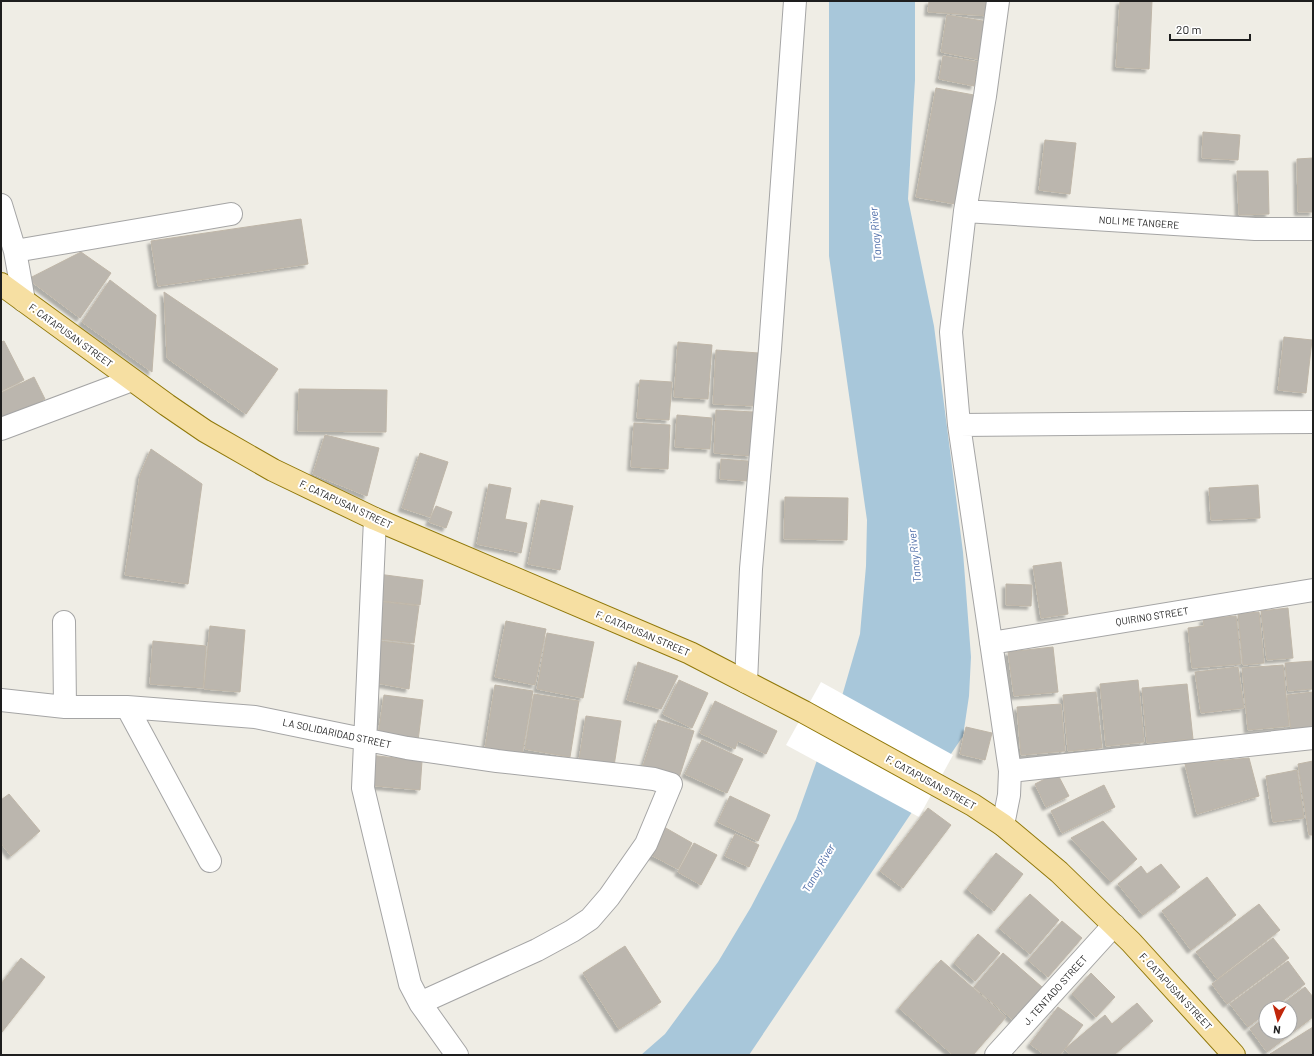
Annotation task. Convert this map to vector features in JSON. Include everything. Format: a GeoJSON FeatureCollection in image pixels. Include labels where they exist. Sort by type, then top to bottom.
{"type":"FeatureCollection","features":[{"type":"Feature","properties":{"kind":"main road","name":"F. CATAPUSAN STREET"},"geometry":{"type":"LineString","coordinates":[[1,284],[132,380],[205,431],[273,470],[375,519],[690,653],[804,712],[937,784],[1003,825],[1059,872],[1114,925],[1234,1055]]}},
{"type":"Feature","properties":{"kind":"street"},"geometry":{"type":"LineString","coordinates":[[746,682],[751,569],[770,349],[795,1]]}},
{"type":"Feature","properties":{"kind":"street"},"geometry":{"type":"LineString","coordinates":[[998,1],[985,96],[965,211],[951,332],[959,425],[1010,772],[1009,795],[1003,825]]}},
{"type":"Feature","properties":{"kind":"street"},"geometry":{"type":"LineString","coordinates":[[1,205],[15,251],[24,301]]}},
{"type":"Feature","properties":{"kind":"street","name":"NOLI ME TANGERE"},"geometry":{"type":"LineString","coordinates":[[965,211],[1254,229],[1313,229]]}},
{"type":"Feature","properties":{"kind":"street"},"geometry":{"type":"LineString","coordinates":[[15,251],[231,214]]}},
{"type":"Feature","properties":{"kind":"street"},"geometry":{"type":"LineString","coordinates":[[1,429],[132,380]]}},
{"type":"Feature","properties":{"kind":"street"},"geometry":{"type":"LineString","coordinates":[[959,425],[1313,422]]}},
{"type":"Feature","properties":{"kind":"street"},"geometry":{"type":"LineString","coordinates":[[375,519],[363,788],[410,984],[420,1003],[457,1055]]}},
{"type":"Feature","properties":{"kind":"street","name":"QUIRINO STREET"},"geometry":{"type":"LineString","coordinates":[[991,643],[1313,590]]}},
{"type":"Feature","properties":{"kind":"street"},"geometry":{"type":"LineString","coordinates":[[64,622],[65,707]]}},
{"type":"Feature","properties":{"kind":"street","name":"LA SOLIDARIDAD STREET"},"geometry":{"type":"LineString","coordinates":[[1,700],[65,707],[127,707],[255,717],[407,748],[497,761],[648,778],[671,784],[646,844],[609,897],[590,919],[572,932],[537,950],[420,1003]]}},
{"type":"Feature","properties":{"kind":"street"},"geometry":{"type":"LineString","coordinates":[[127,707],[210,861]]}},
{"type":"Feature","properties":{"kind":"street"},"geometry":{"type":"LineString","coordinates":[[1010,772],[1313,738]]}},
{"type":"Feature","properties":{"kind":"street","name":"J. TENTADO STREET"},"geometry":{"type":"LineString","coordinates":[[996,1055],[1114,925]]}},
{"type":"Feature","properties":{"kind":"water","name":"Tanay River"},"geometry":{"type":"Polygon","coordinates":[[[829,1],[915,1],[915,80],[908,199],[934,326],[963,552],[971,657],[969,696],[963,736],[749,1055],[641,1055],[665,1034],[718,962],[751,907],[776,859],[796,819],[842,696],[860,634],[866,566],[867,520],[829,256],[829,1]]]}},
{"type":"Feature","properties":{"kind":"pier"},"geometry":{"type":"Polygon","coordinates":[[[821,682],[953,755],[919,817],[786,745],[821,682]]]}},
{"type":"Feature","properties":{"kind":"building"},"geometry":{"type":"Polygon","coordinates":[[[929,1],[991,1],[990,16],[928,12],[929,1]]]}},
{"type":"Feature","properties":{"kind":"building"},"geometry":{"type":"Polygon","coordinates":[[[1120,1],[1152,1],[1149,69],[1116,67],[1120,1]]]}},
{"type":"Feature","properties":{"kind":"building"},"geometry":{"type":"Polygon","coordinates":[[[947,15],[989,22],[982,60],[941,52],[947,15]]]}},
{"type":"Feature","properties":{"kind":"building"},"geometry":{"type":"Polygon","coordinates":[[[943,56],[978,62],[974,86],[939,79],[943,56]]]}},
{"type":"Feature","properties":{"kind":"building"},"geometry":{"type":"Polygon","coordinates":[[[936,88],[974,95],[955,204],[916,197],[936,88]]]}},
{"type":"Feature","properties":{"kind":"building"},"geometry":{"type":"Polygon","coordinates":[[[1203,132],[1240,135],[1238,160],[1202,158],[1203,132]]]}},
{"type":"Feature","properties":{"kind":"building"},"geometry":{"type":"Polygon","coordinates":[[[1045,140],[1076,143],[1070,194],[1039,190],[1045,140]]]}},
{"type":"Feature","properties":{"kind":"building"},"geometry":{"type":"Polygon","coordinates":[[[1313,158],[1313,212],[1298,212],[1297,159],[1313,158]]]}},
{"type":"Feature","properties":{"kind":"building"},"geometry":{"type":"Polygon","coordinates":[[[1237,171],[1268,171],[1269,214],[1239,215],[1237,171]]]}},
{"type":"Feature","properties":{"kind":"building"},"geometry":{"type":"Polygon","coordinates":[[[301,219],[308,264],[158,286],[151,241],[301,219]]]}},
{"type":"Feature","properties":{"kind":"building"},"geometry":{"type":"Polygon","coordinates":[[[81,252],[111,273],[80,318],[28,279],[81,252]]]}},
{"type":"Feature","properties":{"kind":"building"},"geometry":{"type":"Polygon","coordinates":[[[110,280],[156,315],[152,372],[82,322],[110,280]]]}},
{"type":"Feature","properties":{"kind":"building"},"geometry":{"type":"Polygon","coordinates":[[[164,292],[278,369],[246,414],[167,358],[164,292]]]}},
{"type":"Feature","properties":{"kind":"building"},"geometry":{"type":"Polygon","coordinates":[[[1284,337],[1312,340],[1306,393],[1278,390],[1284,337]]]}},
{"type":"Feature","properties":{"kind":"building"},"geometry":{"type":"Polygon","coordinates":[[[4,341],[24,380],[1,391],[1,342],[4,341]]]}},
{"type":"Feature","properties":{"kind":"building"},"geometry":{"type":"Polygon","coordinates":[[[678,342],[712,345],[708,399],[674,397],[678,342]]]}},
{"type":"Feature","properties":{"kind":"building"},"geometry":{"type":"Polygon","coordinates":[[[716,350],[759,353],[755,406],[713,404],[716,350]]]}},
{"type":"Feature","properties":{"kind":"building"},"geometry":{"type":"Polygon","coordinates":[[[34,377],[45,399],[1,422],[1,393],[34,377]]]}},
{"type":"Feature","properties":{"kind":"building"},"geometry":{"type":"Polygon","coordinates":[[[640,380],[672,382],[669,420],[637,418],[640,380]]]}},
{"type":"Feature","properties":{"kind":"building"},"geometry":{"type":"Polygon","coordinates":[[[299,389],[387,390],[386,432],[298,431],[299,389]]]}},
{"type":"Feature","properties":{"kind":"building"},"geometry":{"type":"Polygon","coordinates":[[[716,410],[754,412],[751,456],[714,453],[716,410]]]}},
{"type":"Feature","properties":{"kind":"building"},"geometry":{"type":"Polygon","coordinates":[[[677,415],[712,418],[710,449],[675,447],[677,415]]]}},
{"type":"Feature","properties":{"kind":"building"},"geometry":{"type":"Polygon","coordinates":[[[634,423],[670,425],[668,469],[631,467],[634,423]]]}},
{"type":"Feature","properties":{"kind":"building"},"geometry":{"type":"Polygon","coordinates":[[[325,435],[379,448],[367,496],[313,474],[325,435]]]}},
{"type":"Feature","properties":{"kind":"building"},"geometry":{"type":"Polygon","coordinates":[[[151,449],[202,484],[188,584],[125,575],[140,475],[151,449]]]}},
{"type":"Feature","properties":{"kind":"building"},"geometry":{"type":"Polygon","coordinates":[[[420,453],[448,462],[430,517],[402,508],[420,453]]]}},
{"type":"Feature","properties":{"kind":"building"},"geometry":{"type":"Polygon","coordinates":[[[721,459],[748,461],[747,481],[720,479],[721,459]]]}},
{"type":"Feature","properties":{"kind":"building"},"geometry":{"type":"Polygon","coordinates":[[[489,484],[511,488],[505,519],[527,523],[521,553],[477,544],[489,484]]]}},
{"type":"Feature","properties":{"kind":"building"},"geometry":{"type":"Polygon","coordinates":[[[1258,485],[1260,518],[1211,520],[1209,488],[1258,485]]]}},
{"type":"Feature","properties":{"kind":"building"},"geometry":{"type":"Polygon","coordinates":[[[785,497],[848,498],[847,540],[784,539],[785,497]]]}},
{"type":"Feature","properties":{"kind":"building"},"geometry":{"type":"Polygon","coordinates":[[[541,500],[573,506],[560,570],[528,564],[541,500]]]}},
{"type":"Feature","properties":{"kind":"building"},"geometry":{"type":"Polygon","coordinates":[[[436,506],[452,512],[446,528],[429,522],[436,506]]]}},
{"type":"Feature","properties":{"kind":"building"},"geometry":{"type":"Polygon","coordinates":[[[1061,562],[1068,614],[1041,618],[1033,566],[1061,562]]]}},
{"type":"Feature","properties":{"kind":"building"},"geometry":{"type":"Polygon","coordinates":[[[378,574],[423,580],[420,605],[374,600],[378,574]]]}},
{"type":"Feature","properties":{"kind":"building"},"geometry":{"type":"Polygon","coordinates":[[[1006,584],[1032,585],[1031,606],[1006,605],[1006,584]]]}},
{"type":"Feature","properties":{"kind":"building"},"geometry":{"type":"Polygon","coordinates":[[[375,601],[419,606],[414,643],[371,638],[375,601]]]}},
{"type":"Feature","properties":{"kind":"building"},"geometry":{"type":"Polygon","coordinates":[[[1288,608],[1293,658],[1267,660],[1261,611],[1288,608]]]}},
{"type":"Feature","properties":{"kind":"building"},"geometry":{"type":"Polygon","coordinates":[[[1259,612],[1264,663],[1243,665],[1238,614],[1259,612]]]}},
{"type":"Feature","properties":{"kind":"building"},"geometry":{"type":"Polygon","coordinates":[[[1236,616],[1241,664],[1192,668],[1188,628],[1204,626],[1203,619],[1236,616]]]}},
{"type":"Feature","properties":{"kind":"building"},"geometry":{"type":"Polygon","coordinates":[[[506,621],[546,629],[535,685],[495,677],[506,621]]]}},
{"type":"Feature","properties":{"kind":"building"},"geometry":{"type":"Polygon","coordinates":[[[210,626],[245,630],[240,692],[204,689],[210,626]]]}},
{"type":"Feature","properties":{"kind":"building"},"geometry":{"type":"Polygon","coordinates":[[[547,633],[594,642],[583,698],[537,689],[547,633]]]}},
{"type":"Feature","properties":{"kind":"building"},"geometry":{"type":"Polygon","coordinates":[[[372,640],[414,645],[409,689],[371,682],[372,640]]]}},
{"type":"Feature","properties":{"kind":"building"},"geometry":{"type":"Polygon","coordinates":[[[153,641],[206,646],[203,688],[150,684],[153,641]]]}},
{"type":"Feature","properties":{"kind":"building"},"geometry":{"type":"Polygon","coordinates":[[[1053,647],[1058,692],[1014,696],[1008,652],[1053,647]]]}},
{"type":"Feature","properties":{"kind":"building"},"geometry":{"type":"Polygon","coordinates":[[[1313,661],[1313,689],[1288,691],[1285,663],[1313,661]]]}},
{"type":"Feature","properties":{"kind":"building"},"geometry":{"type":"Polygon","coordinates":[[[638,662],[678,676],[661,709],[627,700],[638,662]]]}},
{"type":"Feature","properties":{"kind":"building"},"geometry":{"type":"Polygon","coordinates":[[[1283,665],[1289,726],[1248,730],[1242,668],[1283,665]]]}},
{"type":"Feature","properties":{"kind":"building"},"geometry":{"type":"Polygon","coordinates":[[[1238,667],[1244,708],[1201,713],[1195,672],[1238,667]]]}},
{"type":"Feature","properties":{"kind":"building"},"geometry":{"type":"Polygon","coordinates":[[[679,680],[708,693],[692,728],[663,714],[679,680]]]}},
{"type":"Feature","properties":{"kind":"building"},"geometry":{"type":"Polygon","coordinates":[[[1138,680],[1144,742],[1106,746],[1100,684],[1138,680]]]}},
{"type":"Feature","properties":{"kind":"building"},"geometry":{"type":"Polygon","coordinates":[[[1187,684],[1193,739],[1147,743],[1142,688],[1187,684]]]}},
{"type":"Feature","properties":{"kind":"building"},"geometry":{"type":"Polygon","coordinates":[[[495,685],[533,691],[522,754],[485,748],[495,685]]]}},
{"type":"Feature","properties":{"kind":"building"},"geometry":{"type":"Polygon","coordinates":[[[1096,692],[1102,748],[1068,751],[1063,695],[1096,692]]]}},
{"type":"Feature","properties":{"kind":"building"},"geometry":{"type":"Polygon","coordinates":[[[1313,692],[1313,730],[1291,732],[1287,695],[1313,692]]]}},
{"type":"Feature","properties":{"kind":"building"},"geometry":{"type":"Polygon","coordinates":[[[534,694],[579,701],[570,757],[525,749],[534,694]]]}},
{"type":"Feature","properties":{"kind":"building"},"geometry":{"type":"Polygon","coordinates":[[[384,695],[423,700],[418,741],[378,735],[384,695]]]}},
{"type":"Feature","properties":{"kind":"building"},"geometry":{"type":"Polygon","coordinates":[[[715,701],[777,731],[766,754],[738,741],[735,749],[700,733],[715,701]]]}},
{"type":"Feature","properties":{"kind":"building"},"geometry":{"type":"Polygon","coordinates":[[[1061,704],[1065,751],[1021,755],[1017,707],[1061,704]]]}},
{"type":"Feature","properties":{"kind":"building"},"geometry":{"type":"Polygon","coordinates":[[[586,716],[621,721],[614,766],[579,760],[586,716]]]}},
{"type":"Feature","properties":{"kind":"building"},"geometry":{"type":"Polygon","coordinates":[[[658,720],[694,731],[679,778],[643,766],[658,720]]]}},
{"type":"Feature","properties":{"kind":"building"},"geometry":{"type":"Polygon","coordinates":[[[966,727],[992,733],[985,760],[960,754],[966,727]]]}},
{"type":"Feature","properties":{"kind":"building"},"geometry":{"type":"Polygon","coordinates":[[[702,740],[743,759],[727,793],[685,774],[702,740]]]}},
{"type":"Feature","properties":{"kind":"building"},"geometry":{"type":"Polygon","coordinates":[[[369,755],[422,761],[420,790],[366,785],[369,755]]]}},
{"type":"Feature","properties":{"kind":"building"},"geometry":{"type":"Polygon","coordinates":[[[1249,758],[1259,796],[1197,814],[1185,764],[1249,758]]]}},
{"type":"Feature","properties":{"kind":"building"},"geometry":{"type":"Polygon","coordinates":[[[1313,761],[1313,835],[1309,835],[1298,764],[1313,761]]]}},
{"type":"Feature","properties":{"kind":"building"},"geometry":{"type":"Polygon","coordinates":[[[1297,770],[1304,818],[1273,822],[1266,776],[1297,770]]]}},
{"type":"Feature","properties":{"kind":"building"},"geometry":{"type":"Polygon","coordinates":[[[1057,773],[1069,796],[1046,807],[1035,784],[1057,773]]]}},
{"type":"Feature","properties":{"kind":"building"},"geometry":{"type":"Polygon","coordinates":[[[1104,785],[1115,807],[1062,833],[1051,811],[1104,785]]]}},
{"type":"Feature","properties":{"kind":"building"},"geometry":{"type":"Polygon","coordinates":[[[9,794],[40,831],[11,856],[1,843],[1,800],[9,794]]]}},
{"type":"Feature","properties":{"kind":"building"},"geometry":{"type":"Polygon","coordinates":[[[730,796],[770,815],[758,841],[718,822],[730,796]]]}},
{"type":"Feature","properties":{"kind":"building"},"geometry":{"type":"Polygon","coordinates":[[[928,808],[951,825],[903,888],[880,871],[928,808]]]}},
{"type":"Feature","properties":{"kind":"building"},"geometry":{"type":"Polygon","coordinates":[[[1103,821],[1137,859],[1111,882],[1071,838],[1103,821]]]}},
{"type":"Feature","properties":{"kind":"building"},"geometry":{"type":"Polygon","coordinates":[[[664,827],[692,843],[678,869],[649,854],[664,827]]]}},
{"type":"Feature","properties":{"kind":"building"},"geometry":{"type":"Polygon","coordinates":[[[735,834],[759,845],[749,867],[725,856],[735,834]]]}},
{"type":"Feature","properties":{"kind":"building"},"geometry":{"type":"Polygon","coordinates":[[[694,843],[717,855],[701,885],[678,872],[694,843]]]}},
{"type":"Feature","properties":{"kind":"building"},"geometry":{"type":"Polygon","coordinates":[[[996,853],[1023,874],[994,911],[967,889],[996,853]]]}},
{"type":"Feature","properties":{"kind":"building"},"geometry":{"type":"Polygon","coordinates":[[[1161,864],[1180,887],[1143,915],[1118,884],[1141,866],[1147,874],[1161,864]]]}},
{"type":"Feature","properties":{"kind":"building"},"geometry":{"type":"Polygon","coordinates":[[[1207,877],[1236,915],[1191,950],[1162,911],[1207,877]]]}},
{"type":"Feature","properties":{"kind":"building"},"geometry":{"type":"Polygon","coordinates":[[[1030,894],[1059,920],[1030,954],[999,928],[1030,894]]]}},
{"type":"Feature","properties":{"kind":"building"},"geometry":{"type":"Polygon","coordinates":[[[1259,904],[1280,930],[1217,979],[1196,952],[1259,904]]]}},
{"type":"Feature","properties":{"kind":"building"},"geometry":{"type":"Polygon","coordinates":[[[1062,921],[1082,938],[1048,977],[1028,960],[1062,921]]]}},
{"type":"Feature","properties":{"kind":"building"},"geometry":{"type":"Polygon","coordinates":[[[978,934],[1000,953],[975,981],[954,963],[978,934]]]}},
{"type":"Feature","properties":{"kind":"building"},"geometry":{"type":"Polygon","coordinates":[[[1273,938],[1289,958],[1227,1004],[1212,984],[1273,938]]]}},
{"type":"Feature","properties":{"kind":"building"},"geometry":{"type":"Polygon","coordinates":[[[625,946],[661,1002],[619,1029],[583,973],[625,946]]]}},
{"type":"Feature","properties":{"kind":"building"},"geometry":{"type":"Polygon","coordinates":[[[1003,953],[1042,987],[1013,1020],[974,987],[1003,953]]]}},
{"type":"Feature","properties":{"kind":"building"},"geometry":{"type":"Polygon","coordinates":[[[21,958],[45,977],[2,1032],[1,984],[21,958]]]}},
{"type":"Feature","properties":{"kind":"building"},"geometry":{"type":"Polygon","coordinates":[[[941,960],[1006,1017],[973,1055],[953,1055],[899,1008],[941,960]]]}},
{"type":"Feature","properties":{"kind":"building"},"geometry":{"type":"Polygon","coordinates":[[[1288,961],[1305,984],[1284,1000],[1258,1000],[1258,1019],[1248,1027],[1230,1004],[1288,961]]]}},
{"type":"Feature","properties":{"kind":"building"},"geometry":{"type":"Polygon","coordinates":[[[1091,973],[1115,997],[1096,1017],[1072,994],[1091,973]]]}},
{"type":"Feature","properties":{"kind":"building"},"geometry":{"type":"Polygon","coordinates":[[[1305,987],[1313,997],[1313,1017],[1298,1028],[1298,1000],[1288,1000],[1305,987]]]}},
{"type":"Feature","properties":{"kind":"building"},"geometry":{"type":"Polygon","coordinates":[[[1137,1003],[1153,1021],[1114,1055],[1070,1055],[1065,1049],[1105,1015],[1112,1024],[1137,1003]]]}},
{"type":"Feature","properties":{"kind":"building"},"geometry":{"type":"Polygon","coordinates":[[[1058,1007],[1083,1025],[1060,1055],[1045,1055],[1030,1044],[1058,1007]]]}},
{"type":"Feature","properties":{"kind":"building"},"geometry":{"type":"Polygon","coordinates":[[[1258,1022],[1258,1040],[1250,1029],[1258,1022]]]}},
{"type":"Feature","properties":{"kind":"building"},"geometry":{"type":"Polygon","coordinates":[[[1313,1027],[1313,1055],[1270,1054],[1292,1040],[1298,1040],[1298,1036],[1313,1027]]]}},
{"type":"Feature","properties":{"kind":"building"},"geometry":{"type":"Polygon","coordinates":[[[1258,1040],[1283,1040],[1267,1052],[1258,1040]]]}}]}
